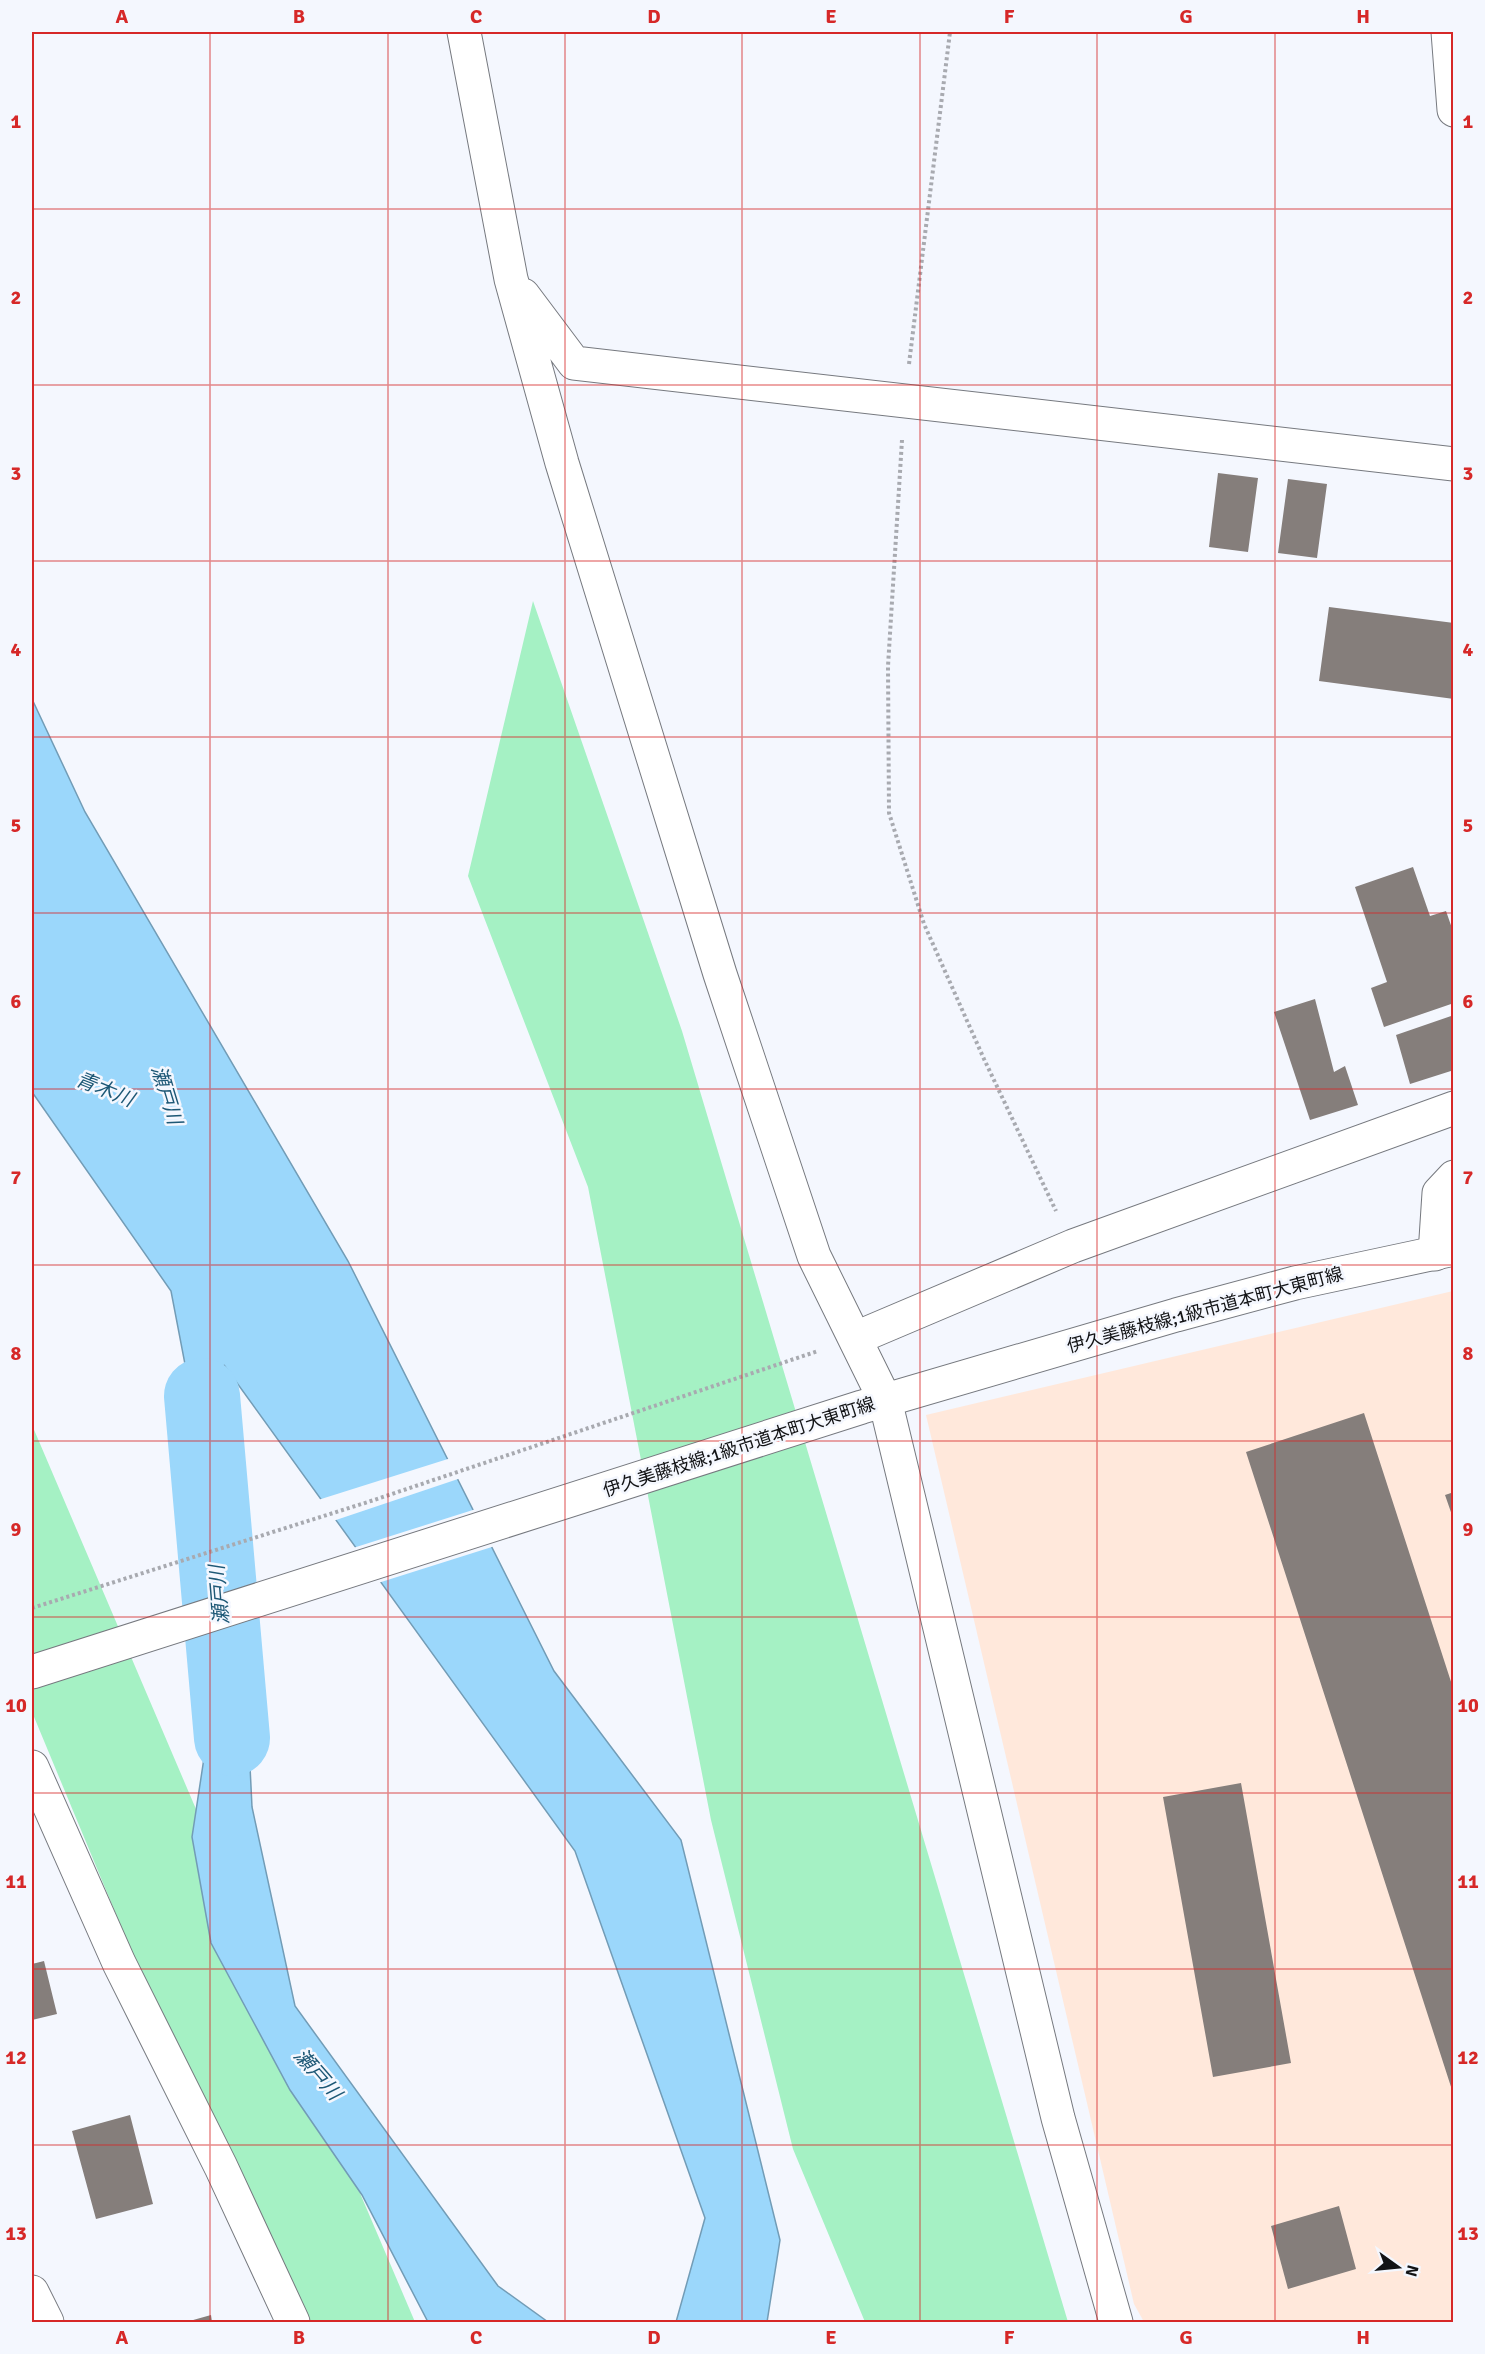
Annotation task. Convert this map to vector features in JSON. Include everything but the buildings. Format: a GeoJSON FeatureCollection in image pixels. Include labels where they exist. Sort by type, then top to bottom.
{"type":"FeatureCollection","features":[{"type":"Feature","properties":{"kind":"street"},"geometry":{"type":"LineString","coordinates":[[464,32],[511,279],[562,463],[720,974],[814,1256],[885,1400],[1058,2118],[1116,2322]]}},
{"type":"Feature","properties":{"kind":"street"},"geometry":{"type":"LineString","coordinates":[[1448,32],[1454,110]]}},
{"type":"Feature","properties":{"kind":"street"},"geometry":{"type":"LineString","coordinates":[[511,279],[574,363],[1454,464]]}},
{"type":"Feature","properties":{"kind":"street"},"geometry":{"type":"LineString","coordinates":[[856,1338],[1074,1246],[1454,1108]]}},
{"type":"Feature","properties":{"kind":"street"},"geometry":{"type":"LineString","coordinates":[[1444,1251],[1439,1193],[1454,1177]]}},
{"type":"Feature","properties":{"kind":"street","name":"伊久美藤枝線;1級市道本町大東町線"},"geometry":{"type":"LineString","coordinates":[[32,1672],[885,1400],[1284,1286],[1444,1251]]}},
{"type":"Feature","properties":{"kind":"street"},"geometry":{"type":"LineString","coordinates":[[32,1767],[119,1963],[222,2167],[294,2322]]}},
{"type":"Feature","properties":{"kind":"street"},"geometry":{"type":"LineString","coordinates":[[32,2292],[47,2322]]}},
{"type":"Feature","properties":{"kind":"path"},"geometry":{"type":"LineString","coordinates":[[950,32],[904,400],[888,666],[889,813],[924,924],[984,1059],[1074,1246]]}},
{"type":"Feature","properties":{"kind":"path"},"geometry":{"type":"LineString","coordinates":[[32,1608],[368,1502],[856,1338]]}},
{"type":"Feature","properties":{"kind":"shaded area"},"geometry":{"type":"Polygon","coordinates":[[[1453,1291],[1453,2322],[1144,2322],[1134,2304],[926,1415],[1453,1291]]]}},
{"type":"Feature","properties":{"kind":"green space"},"geometry":{"type":"Polygon","coordinates":[[[533,601],[682,1031],[1068,2322],[865,2322],[793,2149],[711,1820],[588,1187],[468,876],[533,601]]]}},
{"type":"Feature","properties":{"kind":"green space"},"geometry":{"type":"Polygon","coordinates":[[[32,1425],[415,2322],[299,2322],[221,2167],[32,1712],[32,1425]]]}},
{"type":"Feature","properties":{"kind":"water","name":"青木川"},"geometry":{"type":"Polygon","coordinates":[[[32,699],[85,812],[348,1261],[554,1671],[681,1840],[780,2240],[767,2322],[676,2322],[705,2218],[575,1851],[224,1365],[239,1489],[211,1500],[171,1291],[32,1092],[32,699]]]}},
{"type":"Feature","properties":{"kind":"water"},"geometry":{"type":"Polygon","coordinates":[[[243,1623],[252,1807],[295,2006],[498,2286],[548,2322],[428,2322],[362,2195],[290,2090],[211,1943],[192,1837],[223,1633],[243,1623]]]}},
{"type":"Feature","properties":{"kind":"pier"},"geometry":{"type":"Polygon","coordinates":[[[451,1458],[461,1478],[333,1521],[318,1500],[451,1458]]]}},
{"type":"Feature","properties":{"kind":"pier"},"geometry":{"type":"Polygon","coordinates":[[[476,1509],[495,1546],[378,1583],[353,1548],[476,1509]]]}},
{"type":"Feature","properties":{"kind":"waterway","name":"瀬戸川"},"geometry":{"type":"LineString","coordinates":[[202,1396],[232,1738]]}}]}
